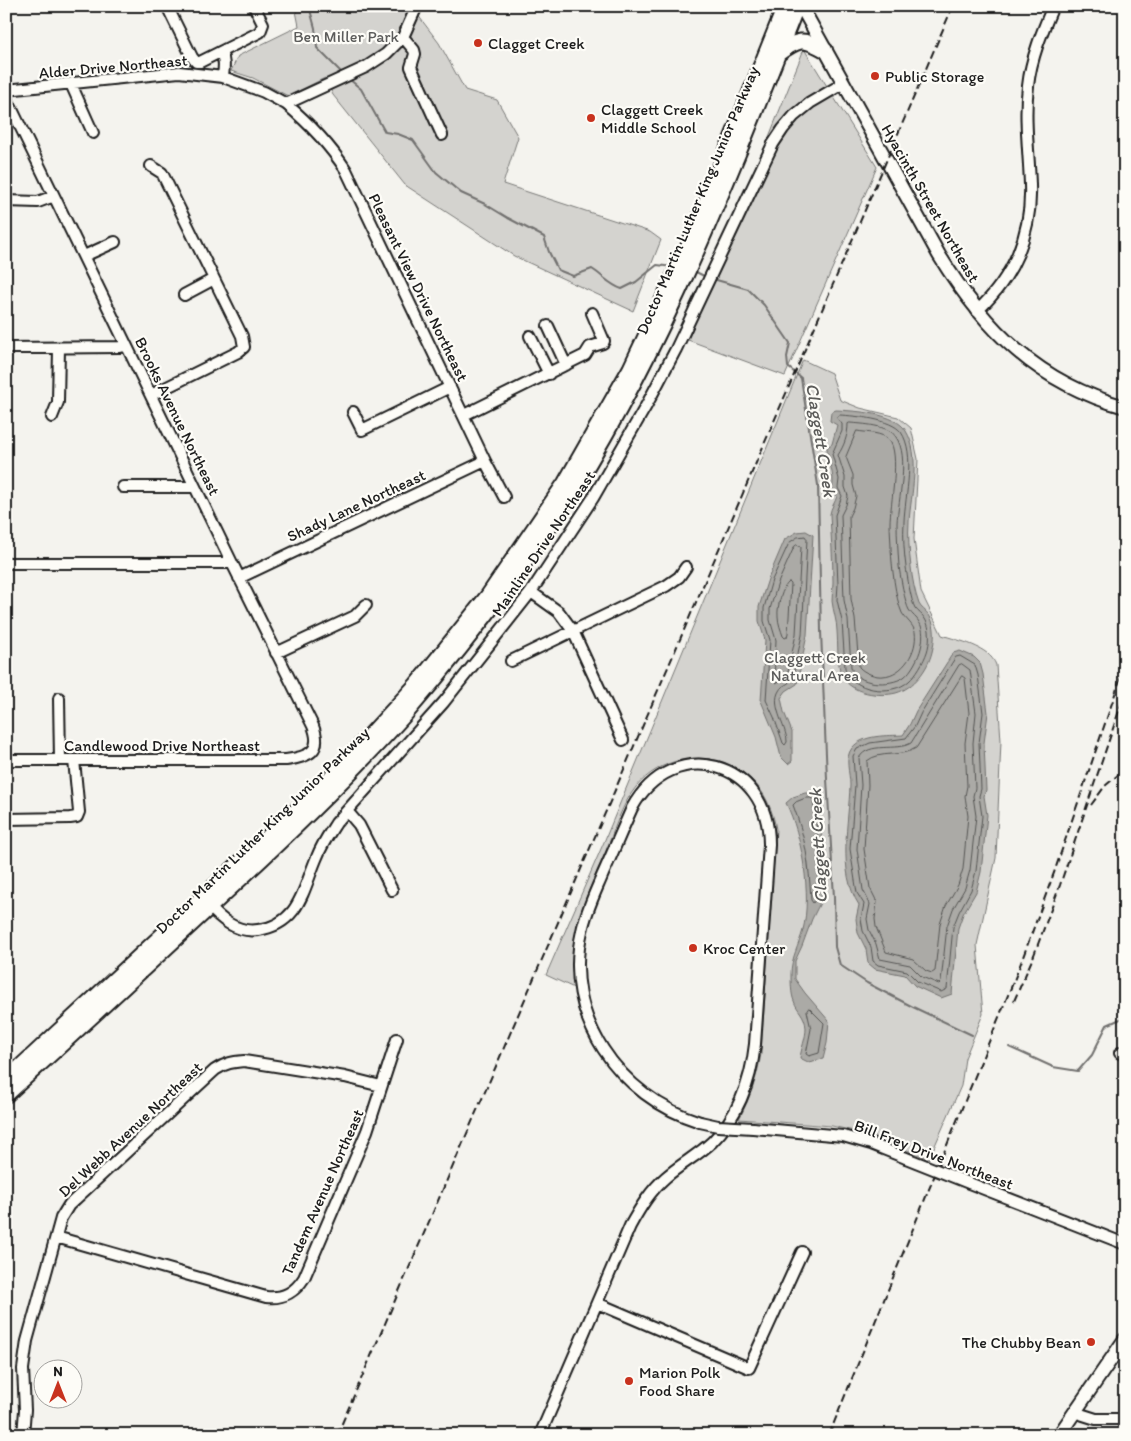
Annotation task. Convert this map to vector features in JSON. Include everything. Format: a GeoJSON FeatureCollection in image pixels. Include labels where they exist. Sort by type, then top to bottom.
{"type":"FeatureCollection","features":[{"type":"Feature","properties":{"kind":"highway","name":"Doctor Martin Luther King Junior Parkway"},"geometry":{"type":"LineString","coordinates":[[693,250],[785,6]]}},
{"type":"Feature","properties":{"kind":"highway","name":"Doctor Martin Luther King Junior Parkway"},"geometry":{"type":"LineString","coordinates":[[6,1095],[205,903],[368,739],[417,684],[487,597],[547,510],[583,453],[675,289],[778,54],[797,6]]}},
{"type":"Feature","properties":{"kind":"highway"},"geometry":{"type":"LineString","coordinates":[[778,54],[794,42],[803,41],[812,42],[825,50]]}},
{"type":"Feature","properties":{"kind":"highway","name":"Doctor Martin Luther King Junior Parkway"},"geometry":{"type":"LineString","coordinates":[[6,1080],[205,903]]}},
{"type":"Feature","properties":{"kind":"main road","name":"Hyacinth Street Northeast"},"geometry":{"type":"LineString","coordinates":[[801,6],[939,255],[977,311],[1008,344],[1044,371],[1069,386],[1094,397],[1125,407]]}},
{"type":"Feature","properties":{"kind":"main road"},"geometry":{"type":"LineString","coordinates":[[1059,1435],[1125,1339]]}},
{"type":"Feature","properties":{"kind":"street"},"geometry":{"type":"LineString","coordinates":[[167,6],[196,62],[203,61],[257,35],[262,29],[263,24],[254,6]]}},
{"type":"Feature","properties":{"kind":"street"},"geometry":{"type":"LineString","coordinates":[[286,104],[366,67],[386,54],[403,37],[417,6]]}},
{"type":"Feature","properties":{"kind":"street"},"geometry":{"type":"LineString","coordinates":[[977,311],[989,300],[1006,279],[1025,234],[1030,204],[1027,130],[1028,85],[1034,54],[1053,6]]}},
{"type":"Feature","properties":{"kind":"street"},"geometry":{"type":"LineString","coordinates":[[403,37],[414,50],[415,54],[411,67],[442,135]]}},
{"type":"Feature","properties":{"kind":"street"},"geometry":{"type":"LineString","coordinates":[[220,52],[224,58],[223,77]]}},
{"type":"Feature","properties":{"kind":"street","name":"Alder Drive Northeast"},"geometry":{"type":"LineString","coordinates":[[6,90],[179,72],[223,77],[264,92],[286,104]]}},
{"type":"Feature","properties":{"kind":"street","name":"Mainline Drive Northeast"},"geometry":{"type":"LineString","coordinates":[[205,903],[232,926],[243,930],[260,930],[272,927],[296,909],[326,838],[347,811],[444,702],[531,592],[593,498],[668,365],[764,162],[783,129],[810,102],[844,82]]}},
{"type":"Feature","properties":{"kind":"street"},"geometry":{"type":"LineString","coordinates":[[71,84],[93,134]]}},
{"type":"Feature","properties":{"kind":"street","name":"Brooks Avenue Northeast"},"geometry":{"type":"LineString","coordinates":[[6,97],[314,729],[316,742],[314,750]]}},
{"type":"Feature","properties":{"kind":"street","name":"Pleasant View Drive Northeast"},"geometry":{"type":"LineString","coordinates":[[286,104],[319,134],[346,170],[504,498]]}},
{"type":"Feature","properties":{"kind":"street"},"geometry":{"type":"LineString","coordinates":[[151,166],[162,173],[242,336],[244,347],[238,352],[151,395]]}},
{"type":"Feature","properties":{"kind":"street"},"geometry":{"type":"LineString","coordinates":[[6,202],[38,202],[54,196]]}},
{"type":"Feature","properties":{"kind":"street"},"geometry":{"type":"LineString","coordinates":[[84,256],[115,242]]}},
{"type":"Feature","properties":{"kind":"street"},"geometry":{"type":"LineString","coordinates":[[184,294],[214,280]]}},
{"type":"Feature","properties":{"kind":"street"},"geometry":{"type":"LineString","coordinates":[[464,415],[549,374],[585,355],[590,347],[599,345],[604,341],[592,313]]}},
{"type":"Feature","properties":{"kind":"street"},"geometry":{"type":"LineString","coordinates":[[548,326],[566,365]]}},
{"type":"Feature","properties":{"kind":"street"},"geometry":{"type":"LineString","coordinates":[[530,336],[549,374]]}},
{"type":"Feature","properties":{"kind":"street"},"geometry":{"type":"LineString","coordinates":[[6,348],[120,347],[126,345]]}},
{"type":"Feature","properties":{"kind":"street"},"geometry":{"type":"LineString","coordinates":[[52,417],[58,402],[59,348]]}},
{"type":"Feature","properties":{"kind":"street"},"geometry":{"type":"LineString","coordinates":[[354,412],[362,430],[450,387]]}},
{"type":"Feature","properties":{"kind":"street","name":"Shady Lane Northeast"},"geometry":{"type":"LineString","coordinates":[[240,578],[485,460]]}},
{"type":"Feature","properties":{"kind":"street"},"geometry":{"type":"LineString","coordinates":[[123,487],[195,487]]}},
{"type":"Feature","properties":{"kind":"street"},"geometry":{"type":"LineString","coordinates":[[6,563],[232,563]]}},
{"type":"Feature","properties":{"kind":"street"},"geometry":{"type":"LineString","coordinates":[[511,661],[673,582],[686,567]]}},
{"type":"Feature","properties":{"kind":"street"},"geometry":{"type":"LineString","coordinates":[[531,592],[559,612],[573,631],[622,740]]}},
{"type":"Feature","properties":{"kind":"street"},"geometry":{"type":"LineString","coordinates":[[276,653],[355,616],[366,605]]}},
{"type":"Feature","properties":{"kind":"street"},"geometry":{"type":"LineString","coordinates":[[59,698],[60,760]]}},
{"type":"Feature","properties":{"kind":"street","name":"Candlewood Drive Northeast"},"geometry":{"type":"LineString","coordinates":[[6,760],[286,760],[304,757],[314,750]]}},
{"type":"Feature","properties":{"kind":"street"},"geometry":{"type":"LineString","coordinates":[[6,819],[77,817],[79,812],[74,760]]}},
{"type":"Feature","properties":{"kind":"street","name":"Bill Frey Drive Northeast"},"geometry":{"type":"LineString","coordinates":[[540,1435],[638,1210],[659,1184],[712,1142],[720,1133],[737,1108],[749,1079],[755,1044],[769,844],[767,819],[753,791],[741,779],[714,767],[702,765],[682,766],[658,776],[639,795],[586,914],[580,947],[580,987],[588,1018],[601,1047],[620,1072],[642,1093],[658,1104],[700,1122],[718,1126],[753,1128],[843,1136],[871,1144],[1125,1244]]}},
{"type":"Feature","properties":{"kind":"street"},"geometry":{"type":"LineString","coordinates":[[347,811],[359,825],[392,890]]}},
{"type":"Feature","properties":{"kind":"street","name":"Tandem Avenue Northeast"},"geometry":{"type":"LineString","coordinates":[[56,1238],[266,1297],[287,1295],[304,1278],[367,1131],[397,1040]]}},
{"type":"Feature","properties":{"kind":"street","name":"Del Webb Avenue Northeast"},"geometry":{"type":"LineString","coordinates":[[23,1435],[24,1357],[27,1341],[61,1218],[69,1206],[221,1066],[244,1061],[345,1077],[382,1086]]}},
{"type":"Feature","properties":{"kind":"street"},"geometry":{"type":"LineString","coordinates":[[596,1303],[749,1368],[802,1252]]}},
{"type":"Feature","properties":{"kind":"street"},"geometry":{"type":"LineString","coordinates":[[1074,1412],[1087,1417],[1101,1419],[1125,1419]]}},
{"type":"Feature","properties":{"kind":"green space","name":"Ben Miller Park"},"geometry":{"type":"Polygon","coordinates":[[[295,6],[411,6],[439,43],[465,90],[497,100],[518,137],[503,184],[650,232],[661,240],[633,311],[514,256],[405,185],[333,95],[325,78],[288,96],[253,78],[231,71],[238,56],[299,26],[295,6]]]}},
{"type":"Feature","properties":{"kind":"green space"},"geometry":{"type":"Polygon","coordinates":[[[804,49],[877,167],[785,376],[688,340],[804,49]]]}},
{"type":"Feature","properties":{"kind":"green space","name":"Claggett Creek Natural Area"},"geometry":{"type":"Polygon","coordinates":[[[803,360],[831,373],[840,400],[860,408],[898,417],[911,428],[918,459],[914,539],[921,592],[942,635],[980,649],[987,653],[996,665],[1001,741],[996,858],[977,945],[983,1014],[965,1058],[961,1086],[929,1159],[867,1134],[832,1126],[739,1119],[753,1088],[761,1054],[776,829],[771,809],[762,792],[749,777],[732,766],[720,761],[707,759],[681,760],[656,770],[645,777],[636,787],[618,819],[579,918],[573,951],[574,988],[546,975],[604,842],[803,360]]]}},
{"type":"Feature","properties":{"kind":"water"},"geometry":{"type":"Polygon","coordinates":[[[836,410],[875,414],[894,420],[906,431],[911,441],[914,475],[909,526],[910,561],[918,600],[931,619],[934,628],[934,638],[930,658],[924,671],[909,687],[896,693],[882,695],[866,693],[852,687],[842,676],[839,666],[837,627],[832,601],[833,573],[830,514],[837,496],[832,489],[833,478],[827,447],[832,444],[837,425],[830,421],[831,412],[836,410]]]}},
{"type":"Feature","properties":{"kind":"water"},"geometry":{"type":"Polygon","coordinates":[[[806,531],[813,535],[807,635],[797,684],[786,691],[781,698],[792,732],[792,761],[788,764],[781,757],[776,737],[761,701],[765,640],[759,621],[759,607],[768,579],[785,539],[797,532],[806,531]]]}},
{"type":"Feature","properties":{"kind":"water"},"geometry":{"type":"Polygon","coordinates":[[[960,651],[974,657],[980,663],[983,674],[988,713],[984,743],[986,790],[984,796],[987,815],[981,872],[976,892],[963,914],[958,928],[952,994],[941,998],[915,986],[905,975],[875,969],[868,963],[866,949],[858,933],[856,919],[859,905],[852,892],[846,862],[850,785],[848,756],[852,748],[862,740],[903,735],[953,653],[960,651]]]}},
{"type":"Feature","properties":{"kind":"water"},"geometry":{"type":"Polygon","coordinates":[[[805,793],[813,793],[818,797],[825,877],[821,901],[795,961],[795,979],[829,1021],[823,1059],[808,1062],[800,1058],[806,1028],[804,1019],[793,998],[791,981],[792,962],[806,916],[806,883],[797,831],[786,803],[793,797],[805,793]]]}},
{"type":"Feature","properties":{"kind":"waterway","name":"Claggett Creek"},"geometry":{"type":"LineString","coordinates":[[309,6],[315,28],[317,48],[343,74]]}},
{"type":"Feature","properties":{"kind":"waterway","name":"Claggett Creek"},"geometry":{"type":"LineString","coordinates":[[349,79],[361,89],[385,132],[398,134],[413,140],[436,172],[461,193],[485,204],[544,237],[558,270],[573,276],[592,269],[610,283],[622,289],[636,282],[657,265],[673,267]]}},
{"type":"Feature","properties":{"kind":"waterway","name":"Claggett Creek"},"geometry":{"type":"LineString","coordinates":[[694,271],[706,277]]}},
{"type":"Feature","properties":{"kind":"waterway","name":"Claggett Creek"},"geometry":{"type":"LineString","coordinates":[[713,279],[748,289],[764,305],[790,343],[787,357],[788,367],[801,378],[818,485],[827,779],[835,947],[840,965],[867,983],[972,1035]]}},
{"type":"Feature","properties":{"kind":"waterway","name":"Claggett Creek"},"geometry":{"type":"LineString","coordinates":[[1009,1047],[1053,1067],[1078,1071],[1092,1055],[1107,1025],[1125,1017]]}},
{"type":"Feature","properties":{"kind":"railway"},"geometry":{"type":"LineString","coordinates":[[337,1435],[953,6]]}},
{"type":"Feature","properties":{"kind":"railway"},"geometry":{"type":"LineString","coordinates":[[829,1435],[1019,968],[1055,870],[1125,665]]}},
{"type":"Feature","properties":{"kind":"railway"},"geometry":{"type":"LineString","coordinates":[[1014,1001],[1034,955],[1060,885],[1125,693]]}},
{"type":"Feature","properties":{"kind":"railway"},"geometry":{"type":"LineString","coordinates":[[1091,805],[1105,786],[1125,769]]}},
{"type":"Feature","properties":{"kind":"place","name":"Clagget Creek"},"geometry":{"type":"Point","coordinates":[478,43]}},
{"type":"Feature","properties":{"kind":"place","name":"Public Storage"},"geometry":{"type":"Point","coordinates":[875,76]}},
{"type":"Feature","properties":{"kind":"place","name":"Claggett Creek Middle School"},"geometry":{"type":"Point","coordinates":[591,118]}},
{"type":"Feature","properties":{"kind":"place","name":"Kroc Center"},"geometry":{"type":"Point","coordinates":[693,948]}},
{"type":"Feature","properties":{"kind":"place","name":"The Chubby Bean"},"geometry":{"type":"Point","coordinates":[1091,1342]}},
{"type":"Feature","properties":{"kind":"place","name":"Marion Polk Food Share"},"geometry":{"type":"Point","coordinates":[629,1381]}}]}
